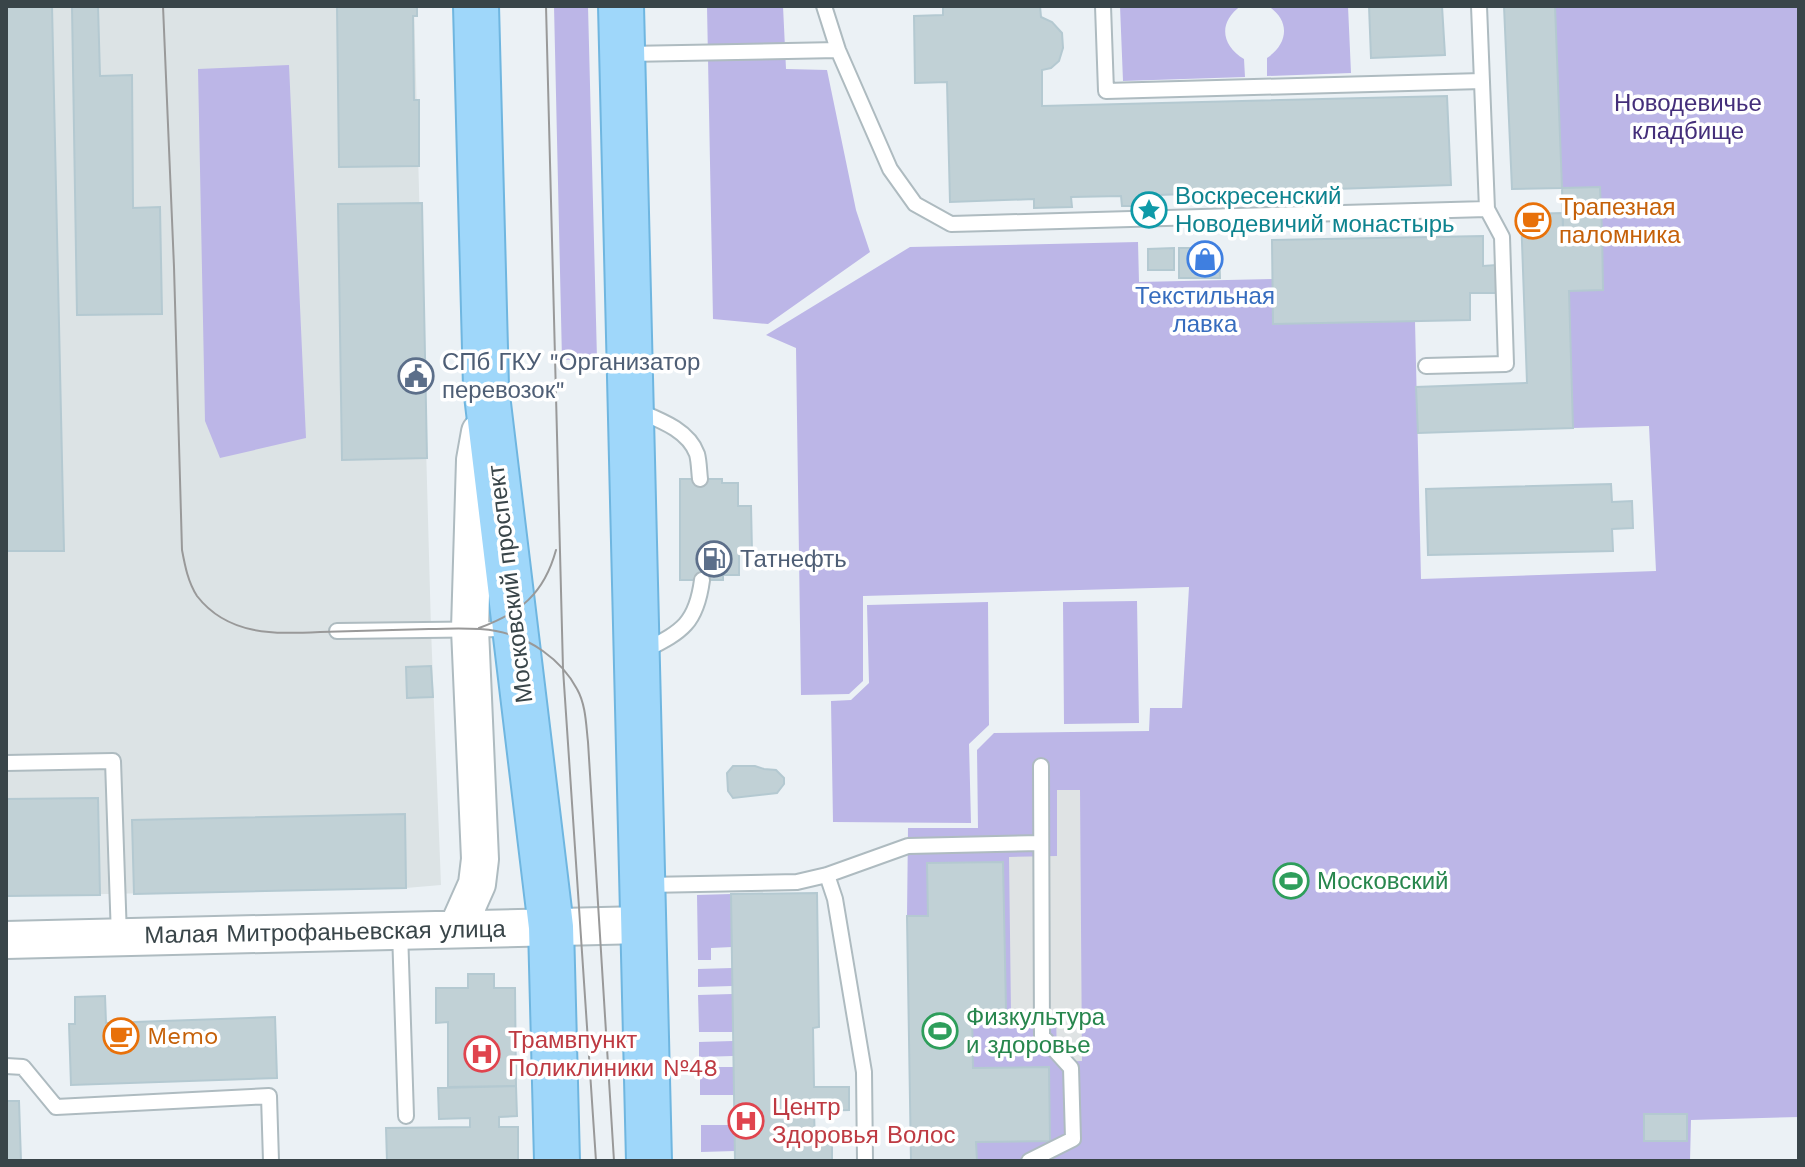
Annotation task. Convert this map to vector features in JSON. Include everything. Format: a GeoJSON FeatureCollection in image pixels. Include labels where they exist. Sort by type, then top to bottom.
{"type":"FeatureCollection","features":[{"type":"Feature","properties":{"kind":"main road","name":"Московский проспект"},"geometry":{"type":"LineString","coordinates":[[476,6],[486,387],[551,927],[557,1161]]}},
{"type":"Feature","properties":{"kind":"main road"},"geometry":{"type":"LineString","coordinates":[[621,6],[649,1161]]}},
{"type":"Feature","properties":{"kind":"street"},"geometry":{"type":"LineString","coordinates":[[457,929],[477,884],[480,859],[470,629],[475,460],[486,387]]}},
{"type":"Feature","properties":{"kind":"street","name":"Малая Митрофаньевская улица"},"geometry":{"type":"LineString","coordinates":[[6,940],[551,927],[643,905]]}},
{"type":"Feature","properties":{"kind":"lane"},"geometry":{"type":"LineString","coordinates":[[824,6],[838,50],[890,169],[915,204],[951,224],[1487,209]]}},
{"type":"Feature","properties":{"kind":"lane"},"geometry":{"type":"LineString","coordinates":[[1103,6],[1106,91],[1482,81]]}},
{"type":"Feature","properties":{"kind":"lane"},"geometry":{"type":"LineString","coordinates":[[1426,366],[1506,364],[1502,237],[1487,209],[1479,6]]}},
{"type":"Feature","properties":{"kind":"lane"},"geometry":{"type":"LineString","coordinates":[[622,54],[838,50]]}},
{"type":"Feature","properties":{"kind":"lane"},"geometry":{"type":"LineString","coordinates":[[631,408],[673,427],[689,440],[697,453],[700,479]]}},
{"type":"Feature","properties":{"kind":"lane"},"geometry":{"type":"LineString","coordinates":[[638,655],[677,634],[694,614],[702,580]]}},
{"type":"Feature","properties":{"kind":"lane"},"geometry":{"type":"LineString","coordinates":[[337,631],[516,629]]}},
{"type":"Feature","properties":{"kind":"lane"},"geometry":{"type":"LineString","coordinates":[[6,763],[113,761],[119,937]]}},
{"type":"Feature","properties":{"kind":"lane"},"geometry":{"type":"LineString","coordinates":[[1029,1161],[1073,1139],[1071,1068],[1042,1036],[1041,766]]}},
{"type":"Feature","properties":{"kind":"lane"},"geometry":{"type":"LineString","coordinates":[[643,905],[797,882],[827,875],[908,846],[1041,843]]}},
{"type":"Feature","properties":{"kind":"lane"},"geometry":{"type":"LineString","coordinates":[[827,875],[835,899],[864,1072],[865,1161]]}},
{"type":"Feature","properties":{"kind":"lane"},"geometry":{"type":"LineString","coordinates":[[400,930],[406,1116]]}},
{"type":"Feature","properties":{"kind":"lane"},"geometry":{"type":"LineString","coordinates":[[6,1066],[23,1067],[56,1107],[269,1096],[271,1161]]}},
{"type":"Feature","properties":{"kind":"shaded area"},"geometry":{"type":"Polygon","coordinates":[[[6,6],[414,6],[441,885],[6,896],[6,6]]]}},
{"type":"Feature","properties":{"kind":"shaded area"},"geometry":{"type":"Polygon","coordinates":[[[1057,790],[1080,790],[1082,1061],[1057,1062],[1056,1012],[1011,1012],[1009,857],[1057,856],[1057,790]]]}},
{"type":"Feature","properties":{"kind":"green space"},"geometry":{"type":"Polygon","coordinates":[[[554,6],[588,6],[597,359],[562,360],[554,6]]]}},
{"type":"Feature","properties":{"kind":"green space"},"geometry":{"type":"Polygon","coordinates":[[[707,6],[783,6],[786,69],[827,70],[856,210],[870,252],[768,324],[713,319],[707,6]]]}},
{"type":"Feature","properties":{"kind":"green space"},"geometry":{"type":"Polygon","coordinates":[[[1120,6],[1241,6],[1229,19],[1225,33],[1231,47],[1244,59],[1245,77],[1123,81],[1120,6]]]}},
{"type":"Feature","properties":{"kind":"green space"},"geometry":{"type":"Polygon","coordinates":[[[1268,6],[1348,6],[1351,73],[1267,76],[1267,58],[1279,46],[1284,32],[1280,18],[1268,6]]]}},
{"type":"Feature","properties":{"kind":"green space","name":"Новодевичье кладбище"},"geometry":{"type":"Polygon","coordinates":[[[1555,6],[1799,6],[1799,1117],[1691,1120],[1690,1161],[911,1161],[908,828],[978,828],[977,750],[994,733],[1149,731],[1150,708],[1182,708],[1189,587],[863,596],[863,681],[849,694],[801,695],[796,348],[766,335],[910,247],[1138,242],[1139,282],[1272,279],[1273,324],[1415,321],[1421,579],[1656,571],[1649,426],[1573,428],[1569,291],[1603,290],[1600,187],[1562,188],[1555,6]]]}},
{"type":"Feature","properties":{"kind":"green space"},"geometry":{"type":"Polygon","coordinates":[[[289,65],[306,438],[220,458],[205,421],[198,69],[289,65]]]}},
{"type":"Feature","properties":{"kind":"green space"},"geometry":{"type":"Polygon","coordinates":[[[1137,601],[1139,723],[1064,724],[1063,602],[1137,601]]]}},
{"type":"Feature","properties":{"kind":"green space"},"geometry":{"type":"Polygon","coordinates":[[[988,602],[989,725],[969,744],[971,823],[833,822],[831,701],[851,700],[869,683],[867,605],[988,602]]]}},
{"type":"Feature","properties":{"kind":"green space"},"geometry":{"type":"Polygon","coordinates":[[[731,894],[732,947],[711,948],[711,960],[698,960],[697,895],[731,894]]]}},
{"type":"Feature","properties":{"kind":"green space"},"geometry":{"type":"Polygon","coordinates":[[[732,968],[732,986],[698,987],[698,969],[732,968]]]}},
{"type":"Feature","properties":{"kind":"green space"},"geometry":{"type":"Polygon","coordinates":[[[732,994],[733,1032],[699,1032],[698,995],[732,994]]]}},
{"type":"Feature","properties":{"kind":"green space"},"geometry":{"type":"Polygon","coordinates":[[[733,1041],[733,1056],[699,1057],[699,1042],[733,1041]]]}},
{"type":"Feature","properties":{"kind":"green space"},"geometry":{"type":"Polygon","coordinates":[[[700,1067],[734,1067],[734,1095],[700,1095],[700,1067]]]}},
{"type":"Feature","properties":{"kind":"green space"},"geometry":{"type":"Polygon","coordinates":[[[701,1125],[735,1125],[735,1151],[701,1152],[701,1125]]]}},
{"type":"Feature","properties":{"kind":"building"},"geometry":{"type":"Polygon","coordinates":[[[6,6],[52,6],[64,551],[6,551],[6,6]]]}},
{"type":"Feature","properties":{"kind":"building"},"geometry":{"type":"Polygon","coordinates":[[[72,6],[98,6],[100,76],[132,75],[133,208],[160,207],[162,314],[77,315],[72,6]]]}},
{"type":"Feature","properties":{"kind":"building"},"geometry":{"type":"Polygon","coordinates":[[[337,6],[417,6],[417,16],[413,16],[414,100],[419,100],[419,166],[339,167],[337,6]]]}},
{"type":"Feature","properties":{"kind":"building"},"geometry":{"type":"Polygon","coordinates":[[[943,6],[1040,6],[1041,17],[1052,22],[1062,33],[1063,48],[1059,61],[1051,68],[1042,70],[1042,106],[1447,96],[1451,185],[1158,195],[1158,205],[1133,206],[1122,206],[1121,196],[1071,197],[1072,207],[1034,208],[1034,199],[950,202],[947,82],[915,83],[914,16],[943,15],[943,6]]]}},
{"type":"Feature","properties":{"kind":"building"},"geometry":{"type":"Polygon","coordinates":[[[1369,6],[1442,6],[1445,55],[1371,58],[1369,6]]]}},
{"type":"Feature","properties":{"kind":"building"},"geometry":{"type":"Polygon","coordinates":[[[1504,6],[1555,6],[1562,188],[1512,189],[1504,6]]]}},
{"type":"Feature","properties":{"kind":"building"},"geometry":{"type":"Polygon","coordinates":[[[1600,187],[1602,231],[1563,233],[1562,188],[1600,187]]]}},
{"type":"Feature","properties":{"kind":"building"},"geometry":{"type":"Polygon","coordinates":[[[422,203],[427,458],[342,460],[338,204],[422,203]]]}},
{"type":"Feature","properties":{"kind":"building"},"geometry":{"type":"Polygon","coordinates":[[[1563,213],[1563,233],[1602,231],[1603,290],[1569,291],[1573,428],[1418,433],[1416,387],[1527,383],[1521,214],[1563,213]]]}},
{"type":"Feature","properties":{"kind":"building"},"geometry":{"type":"Polygon","coordinates":[[[1483,236],[1483,266],[1496,265],[1496,293],[1470,293],[1470,320],[1273,324],[1272,240],[1483,236]]]}},
{"type":"Feature","properties":{"kind":"building"},"geometry":{"type":"Polygon","coordinates":[[[1174,248],[1174,270],[1148,270],[1148,249],[1174,248]]]}},
{"type":"Feature","properties":{"kind":"building"},"geometry":{"type":"Polygon","coordinates":[[[1179,248],[1219,248],[1220,278],[1179,278],[1179,248]]]}},
{"type":"Feature","properties":{"kind":"building"},"geometry":{"type":"Polygon","coordinates":[[[680,479],[722,479],[722,483],[738,483],[738,506],[751,506],[752,552],[739,552],[739,575],[723,575],[723,580],[680,580],[680,479]]]}},
{"type":"Feature","properties":{"kind":"building"},"geometry":{"type":"Polygon","coordinates":[[[1611,484],[1612,502],[1632,501],[1633,528],[1612,529],[1613,551],[1428,555],[1426,489],[1611,484]]]}},
{"type":"Feature","properties":{"kind":"building"},"geometry":{"type":"Polygon","coordinates":[[[431,666],[433,697],[407,698],[406,667],[431,666]]]}},
{"type":"Feature","properties":{"kind":"building"},"geometry":{"type":"Polygon","coordinates":[[[733,766],[776,770],[784,778],[784,784],[777,793],[733,798],[728,791],[727,773],[733,766]]]}},
{"type":"Feature","properties":{"kind":"building"},"geometry":{"type":"Polygon","coordinates":[[[98,798],[100,895],[6,896],[6,799],[98,798]]]}},
{"type":"Feature","properties":{"kind":"building"},"geometry":{"type":"Polygon","coordinates":[[[405,814],[406,888],[134,894],[132,820],[405,814]]]}},
{"type":"Feature","properties":{"kind":"building","name":"Физкультура и здоровье"},"geometry":{"type":"Polygon","coordinates":[[[1003,862],[1006,1010],[972,1011],[973,1068],[1049,1067],[1050,1141],[976,1142],[977,1161],[911,1161],[907,916],[928,916],[927,863],[1003,862]]]}},
{"type":"Feature","properties":{"kind":"building"},"geometry":{"type":"Polygon","coordinates":[[[817,893],[819,1027],[813,1028],[814,1087],[849,1087],[849,1110],[814,1111],[815,1144],[832,1144],[832,1161],[735,1161],[731,894],[817,893]]]}},
{"type":"Feature","properties":{"kind":"building","name":"Трамвпункт Поликлиники №48"},"geometry":{"type":"Polygon","coordinates":[[[468,974],[494,974],[494,988],[515,988],[516,1086],[448,1087],[448,1022],[436,1023],[436,988],[468,988],[468,974]]]}},
{"type":"Feature","properties":{"kind":"building"},"geometry":{"type":"Polygon","coordinates":[[[105,996],[106,1023],[275,1017],[277,1078],[71,1085],[69,1024],[75,1024],[75,997],[105,996]]]}},
{"type":"Feature","properties":{"kind":"building"},"geometry":{"type":"Polygon","coordinates":[[[516,1086],[517,1116],[499,1117],[499,1127],[518,1127],[518,1161],[387,1161],[386,1128],[470,1127],[470,1118],[439,1119],[438,1088],[516,1086]]]}},
{"type":"Feature","properties":{"kind":"building"},"geometry":{"type":"Polygon","coordinates":[[[6,1101],[19,1101],[21,1161],[6,1161],[6,1101]]]}},
{"type":"Feature","properties":{"kind":"building"},"geometry":{"type":"Polygon","coordinates":[[[1644,1114],[1687,1114],[1687,1141],[1644,1141],[1644,1114]]]}},
{"type":"Feature","properties":{"kind":"tram line"},"geometry":{"type":"LineString","coordinates":[[163,6],[182,550],[191,585],[209,609],[223,619],[253,630],[286,633],[462,628],[496,631],[532,644],[553,659],[570,678],[582,702],[588,742],[614,1161]]}},
{"type":"Feature","properties":{"kind":"tram line"},"geometry":{"type":"LineString","coordinates":[[546,6],[563,669],[596,1161]]}},
{"type":"Feature","properties":{"kind":"tram line"},"geometry":{"type":"LineString","coordinates":[[479,628],[507,616],[528,600],[545,579],[556,550]]}},
{"type":"Feature","properties":{"kind":"place","name":"Воскресенский Новодевичий монастырь"},"geometry":{"type":"Point","coordinates":[1149,210]}},
{"type":"Feature","properties":{"kind":"place","name":"Трапезная паломника"},"geometry":{"type":"Point","coordinates":[1533,221]}},
{"type":"Feature","properties":{"kind":"place","name":"Текстильная лавка"},"geometry":{"type":"Point","coordinates":[1205,259]}},
{"type":"Feature","properties":{"kind":"place","name":"СПб ГКУ \"Организатор перевозок\""},"geometry":{"type":"Point","coordinates":[416,376]}},
{"type":"Feature","properties":{"kind":"place","name":"Татнефть"},"geometry":{"type":"Point","coordinates":[714,559]}},
{"type":"Feature","properties":{"kind":"place","name":"Московский"},"geometry":{"type":"Point","coordinates":[1291,881]}},
{"type":"Feature","properties":{"kind":"place","name":"Физкультура и здоровье"},"geometry":{"type":"Point","coordinates":[940,1031]}},
{"type":"Feature","properties":{"kind":"place","name":"Memo"},"geometry":{"type":"Point","coordinates":[121,1036]}},
{"type":"Feature","properties":{"kind":"place","name":"Трамвпункт Поликлиники №48"},"geometry":{"type":"Point","coordinates":[482,1054]}},
{"type":"Feature","properties":{"kind":"place","name":"Центр Здоровья Волос"},"geometry":{"type":"Point","coordinates":[746,1121]}}]}
